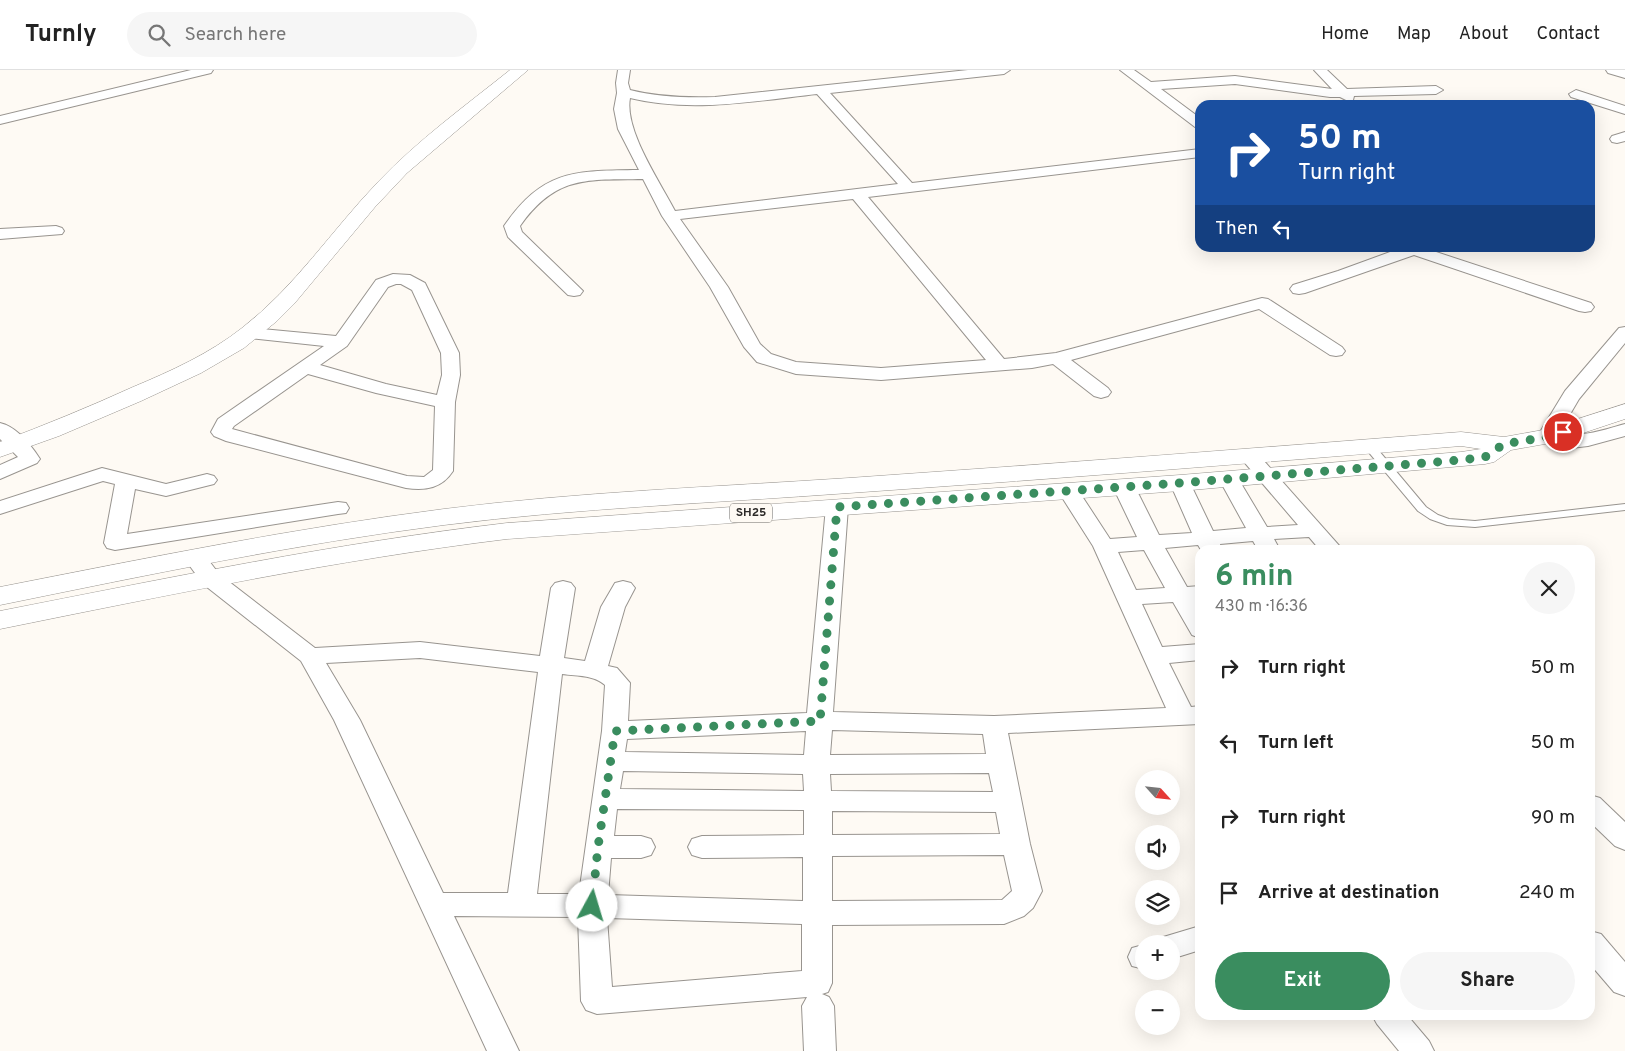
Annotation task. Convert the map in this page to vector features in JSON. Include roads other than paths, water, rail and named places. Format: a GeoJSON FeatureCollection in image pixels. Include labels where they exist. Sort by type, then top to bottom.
{"type":"FeatureCollection","features":[{"type":"Feature","properties":{"kind":"main road"},"geometry":{"type":"LineString","coordinates":[[9,447],[157,385],[215,357],[250,333],[279,308],[385,185],[520,70]]}},
{"type":"Feature","properties":{"kind":"main road","name":"SH25"},"geometry":{"type":"LineString","coordinates":[[0,596],[195,558],[364,528],[448,516],[612,500],[849,486],[1257,466],[1378,457],[1485,457],[1504,444],[1547,437],[1625,411]]}},
{"type":"Feature","properties":{"kind":"main road","name":"SH25"},"geometry":{"type":"LineString","coordinates":[[0,620],[358,550],[424,540],[507,531],[1229,480],[1257,466]]}},
{"type":"Feature","properties":{"kind":"street"},"geometry":{"type":"LineString","coordinates":[[0,120],[207,70]]}},
{"type":"Feature","properties":{"kind":"street"},"geometry":{"type":"LineString","coordinates":[[624,70],[622,83],[624,93],[621,109],[625,129],[648,174],[670,216],[719,286],[753,347],[764,358],[776,363],[796,368],[881,374],[1057,358],[1262,303],[1336,351]]}},
{"type":"Feature","properties":{"kind":"street"},"geometry":{"type":"LineString","coordinates":[[624,93],[660,101],[682,103],[1004,70]]}},
{"type":"Feature","properties":{"kind":"street"},"geometry":{"type":"LineString","coordinates":[[1126,70],[1195,120]]}},
{"type":"Feature","properties":{"kind":"street"},"geometry":{"type":"LineString","coordinates":[[1320,70],[1351,100]]}},
{"type":"Feature","properties":{"kind":"street"},"geometry":{"type":"LineString","coordinates":[[1612,70],[1625,74]]}},
{"type":"Feature","properties":{"kind":"street"},"geometry":{"type":"LineString","coordinates":[[1148,86],[1235,80],[1343,93],[1436,90]]}},
{"type":"Feature","properties":{"kind":"street"},"geometry":{"type":"LineString","coordinates":[[820,90],[909,188]]}},
{"type":"Feature","properties":{"kind":"street"},"geometry":{"type":"LineString","coordinates":[[1381,92],[1391,100]]}},
{"type":"Feature","properties":{"kind":"street"},"geometry":{"type":"LineString","coordinates":[[1576,94],[1594,100]]}},
{"type":"Feature","properties":{"kind":"street"},"geometry":{"type":"LineString","coordinates":[[1595,100],[1625,110]]}},
{"type":"Feature","properties":{"kind":"street"},"geometry":{"type":"LineString","coordinates":[[670,216],[1195,154]]}},
{"type":"Feature","properties":{"kind":"street"},"geometry":{"type":"LineString","coordinates":[[574,291],[514,234],[512,226],[521,212],[540,192],[554,184],[610,176],[648,174]]}},
{"type":"Feature","properties":{"kind":"street"},"geometry":{"type":"LineString","coordinates":[[857,194],[999,364]]}},
{"type":"Feature","properties":{"kind":"street"},"geometry":{"type":"LineString","coordinates":[[0,234],[56,231]]}},
{"type":"Feature","properties":{"kind":"street"},"geometry":{"type":"LineString","coordinates":[[1299,289],[1354,272],[1402,252]]}},
{"type":"Feature","properties":{"kind":"street"},"geometry":{"type":"LineString","coordinates":[[1424,252],[1585,307]]}},
{"type":"Feature","properties":{"kind":"street"},"geometry":{"type":"LineString","coordinates":[[393,279],[404,279],[419,287],[450,353],[451,375],[445,402],[443,471],[437,479],[423,484],[233,437],[221,432],[224,423],[305,367],[341,342],[382,284],[393,279]]}},
{"type":"Feature","properties":{"kind":"street"},"geometry":{"type":"LineString","coordinates":[[1625,332],[1570,396],[1555,419],[1547,437],[1571,442],[1588,440],[1625,430]]}},
{"type":"Feature","properties":{"kind":"street"},"geometry":{"type":"LineString","coordinates":[[250,333],[341,342]]}},
{"type":"Feature","properties":{"kind":"street"},"geometry":{"type":"LineString","coordinates":[[1057,358],[1101,392]]}},
{"type":"Feature","properties":{"kind":"street"},"geometry":{"type":"LineString","coordinates":[[305,367],[390,391],[445,402]]}},
{"type":"Feature","properties":{"kind":"street"},"geometry":{"type":"LineString","coordinates":[[0,429],[9,447],[30,459],[0,473]]}},
{"type":"Feature","properties":{"kind":"street"},"geometry":{"type":"LineString","coordinates":[[1257,466],[1327,545]]}},
{"type":"Feature","properties":{"kind":"street"},"geometry":{"type":"LineString","coordinates":[[0,508],[102,474],[166,490],[207,480]]}},
{"type":"Feature","properties":{"kind":"street"},"geometry":{"type":"LineString","coordinates":[[126,480],[115,543],[338,508]]}},
{"type":"Feature","properties":{"kind":"street"},"geometry":{"type":"LineString","coordinates":[[1229,480],[1265,542]]}},
{"type":"Feature","properties":{"kind":"street"},"geometry":{"type":"LineString","coordinates":[[1180,483],[1209,544]]}},
{"type":"Feature","properties":{"kind":"street"},"geometry":{"type":"LineString","coordinates":[[1124,487],[1151,542],[1190,594],[1195,612]]}},
{"type":"Feature","properties":{"kind":"street"},"geometry":{"type":"LineString","coordinates":[[615,731],[820,721],[994,725],[1192,715],[1154,656],[1104,546],[1069,491]]}},
{"type":"Feature","properties":{"kind":"street"},"geometry":{"type":"LineString","coordinates":[[310,656],[420,650],[594,670],[608,674],[618,682],[615,731],[598,847],[592,906],[597,1000],[817,982],[818,802],[816,765],[837,507]]}},
{"type":"Feature","properties":{"kind":"street"},"geometry":{"type":"LineString","coordinates":[[1104,546],[1151,542],[1209,544],[1265,542],[1312,530]]}},
{"type":"Feature","properties":{"kind":"street"},"geometry":{"type":"LineString","coordinates":[[195,558],[210,579],[310,656],[347,720],[503,1051]]}},
{"type":"Feature","properties":{"kind":"street"},"geometry":{"type":"LineString","coordinates":[[521,905],[551,666],[563,588]]}},
{"type":"Feature","properties":{"kind":"street"},"geometry":{"type":"LineString","coordinates":[[594,670],[613,607],[624,588]]}},
{"type":"Feature","properties":{"kind":"street"},"geometry":{"type":"LineString","coordinates":[[1128,598],[1190,594]]}},
{"type":"Feature","properties":{"kind":"street"},"geometry":{"type":"LineString","coordinates":[[1154,656],[1195,652]]}},
{"type":"Feature","properties":{"kind":"street"},"geometry":{"type":"LineString","coordinates":[[435,904],[592,906],[818,913],[1004,912],[1014,908],[1023,900],[1027,890],[1016,844],[994,725]]}},
{"type":"Feature","properties":{"kind":"street"},"geometry":{"type":"LineString","coordinates":[[610,760],[816,765],[1002,763]]}},
{"type":"Feature","properties":{"kind":"street"},"geometry":{"type":"LineString","coordinates":[[606,799],[1008,802]]}},
{"type":"Feature","properties":{"kind":"street"},"geometry":{"type":"LineString","coordinates":[[1595,809],[1625,839]]}},
{"type":"Feature","properties":{"kind":"street"},"geometry":{"type":"LineString","coordinates":[[702,847],[1016,844]]}},
{"type":"Feature","properties":{"kind":"street"},"geometry":{"type":"LineString","coordinates":[[598,847],[641,847]]}},
{"type":"Feature","properties":{"kind":"street"},"geometry":{"type":"LineString","coordinates":[[1180,945],[1195,940]]}},
{"type":"Feature","properties":{"kind":"street"},"geometry":{"type":"LineString","coordinates":[[1595,949],[1625,983]]}},
{"type":"Feature","properties":{"kind":"street"},"geometry":{"type":"LineString","coordinates":[[818,1006],[820,1051]]}},
{"type":"Feature","properties":{"kind":"street"},"geometry":{"type":"LineString","coordinates":[[1392,1020],[1418,1051]]}},
{"type":"Feature","properties":{"kind":"lane"},"geometry":{"type":"LineString","coordinates":[[1378,457],[1428,515],[1450,523],[1475,524],[1625,507]]}}]}
